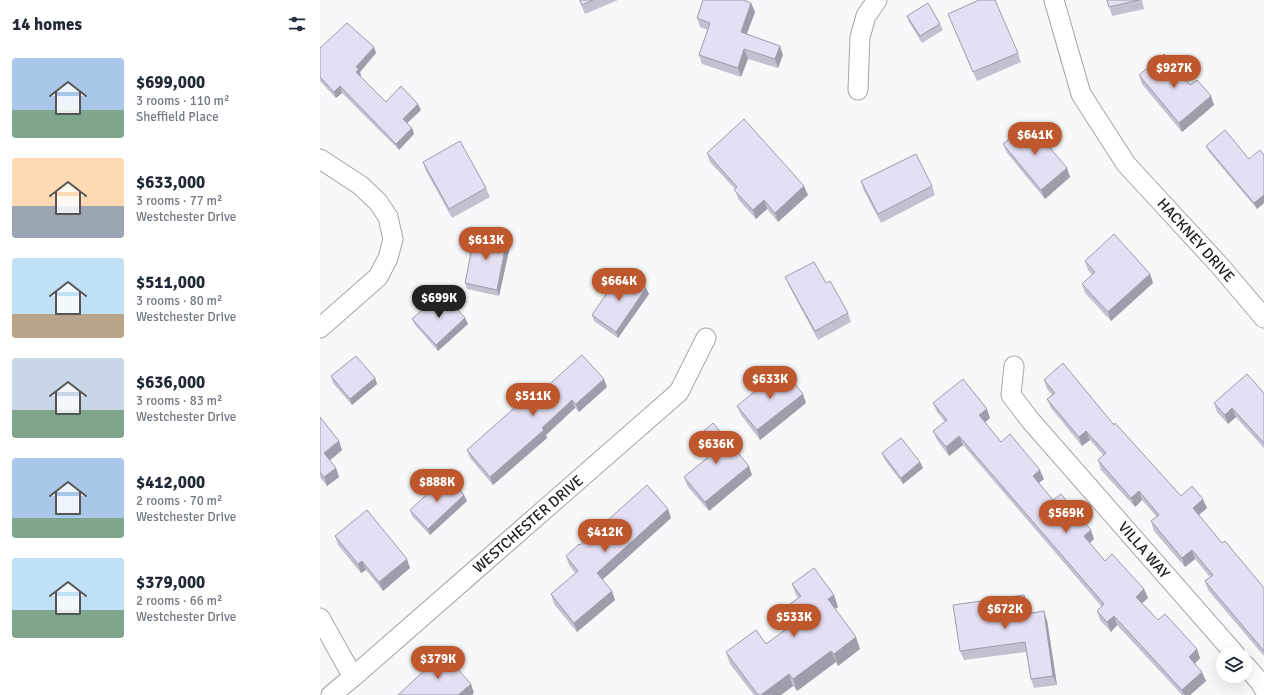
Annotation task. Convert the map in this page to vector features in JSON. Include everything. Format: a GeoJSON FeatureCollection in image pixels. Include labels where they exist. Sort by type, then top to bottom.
{"type":"FeatureCollection","features":[{"type":"Feature","properties":{"kind":"street"},"geometry":{"type":"LineString","coordinates":[[858,90],[860,37],[866,16],[877,0]]}},
{"type":"Feature","properties":{"kind":"street","name":"HACKNEY DRIVE"},"geometry":{"type":"LineString","coordinates":[[1054,0],[1081,94],[1126,164],[1220,266],[1264,318]]}},
{"type":"Feature","properties":{"kind":"street"},"geometry":{"type":"LineString","coordinates":[[320,159],[360,186],[378,202],[388,217],[393,239],[388,258],[378,276],[320,328]]}},
{"type":"Feature","properties":{"kind":"street","name":"WESTCHESTER DRIVE"},"geometry":{"type":"LineString","coordinates":[[331,695],[679,392],[706,338]]}},
{"type":"Feature","properties":{"kind":"street","name":"VILLA WAY"},"geometry":{"type":"LineString","coordinates":[[1014,366],[1011,394],[1030,420],[1229,647]]}},
{"type":"Feature","properties":{"kind":"street"},"geometry":{"type":"LineString","coordinates":[[320,618],[353,677]]}},
{"type":"Feature","properties":{"kind":"street"},"geometry":{"type":"LineString","coordinates":[[1252,673],[1264,689]]}},
{"type":"Feature","properties":{"kind":"building"},"geometry":{"type":"Polygon","coordinates":[[[580,0],[593,0],[582,5],[580,0]]]}},
{"type":"Feature","properties":{"kind":"building"},"geometry":{"type":"Polygon","coordinates":[[[703,0],[743,0],[751,3],[741,32],[780,46],[775,59],[744,49],[738,68],[699,55],[710,23],[697,18],[703,0]]]}},
{"type":"Feature","properties":{"kind":"building"},"geometry":{"type":"Polygon","coordinates":[[[979,0],[995,0],[1018,53],[973,72],[948,14],[979,0]]]}},
{"type":"Feature","properties":{"kind":"building"},"geometry":{"type":"Polygon","coordinates":[[[1107,0],[1139,0],[1109,7],[1107,0]]]}},
{"type":"Feature","properties":{"kind":"building"},"geometry":{"type":"Polygon","coordinates":[[[928,3],[940,24],[920,36],[907,16],[928,3]]]}},
{"type":"Feature","properties":{"kind":"building"},"geometry":{"type":"Polygon","coordinates":[[[347,23],[374,47],[356,67],[359,69],[356,72],[386,102],[401,86],[418,104],[403,119],[412,128],[396,144],[340,86],[334,92],[320,77],[320,48],[347,23]]]}},
{"type":"Feature","properties":{"kind":"building"},"geometry":{"type":"Polygon","coordinates":[[[1164,54],[1190,85],[1197,80],[1211,96],[1179,123],[1139,75],[1164,54]]]}},
{"type":"Feature","properties":{"kind":"building"},"geometry":{"type":"Polygon","coordinates":[[[744,119],[804,186],[775,213],[764,200],[753,210],[734,190],[737,187],[707,153],[744,119]]]}},
{"type":"Feature","properties":{"kind":"building"},"geometry":{"type":"Polygon","coordinates":[[[1029,123],[1067,168],[1041,190],[1003,144],[1029,123]]]}},
{"type":"Feature","properties":{"kind":"building"},"geometry":{"type":"Polygon","coordinates":[[[1225,130],[1249,159],[1260,150],[1264,155],[1264,195],[1254,203],[1206,146],[1225,130]]]}},
{"type":"Feature","properties":{"kind":"building"},"geometry":{"type":"Polygon","coordinates":[[[460,141],[486,188],[449,209],[423,162],[460,141]]]}},
{"type":"Feature","properties":{"kind":"building"},"geometry":{"type":"Polygon","coordinates":[[[916,154],[932,186],[878,214],[861,181],[916,154]]]}},
{"type":"Feature","properties":{"kind":"building"},"geometry":{"type":"Polygon","coordinates":[[[475,233],[507,239],[497,290],[465,283],[475,233]]]}},
{"type":"Feature","properties":{"kind":"building"},"geometry":{"type":"Polygon","coordinates":[[[1114,234],[1150,274],[1108,312],[1082,284],[1095,272],[1085,261],[1114,234]]]}},
{"type":"Feature","properties":{"kind":"building"},"geometry":{"type":"Polygon","coordinates":[[[814,262],[826,283],[830,281],[848,313],[815,331],[785,277],[814,262]]]}},
{"type":"Feature","properties":{"kind":"building"},"geometry":{"type":"Polygon","coordinates":[[[622,271],[646,288],[616,332],[592,315],[622,271]]]}},
{"type":"Feature","properties":{"kind":"building"},"geometry":{"type":"Polygon","coordinates":[[[442,292],[465,318],[436,345],[412,319],[442,292]]]}},
{"type":"Feature","properties":{"kind":"building"},"geometry":{"type":"Polygon","coordinates":[[[582,355],[604,379],[576,404],[572,400],[542,428],[544,430],[490,477],[467,450],[520,403],[524,407],[582,355]]]}},
{"type":"Feature","properties":{"kind":"building"},"geometry":{"type":"Polygon","coordinates":[[[356,356],[375,378],[350,399],[331,376],[356,356]]]}},
{"type":"Feature","properties":{"kind":"building"},"geometry":{"type":"Polygon","coordinates":[[[1063,363],[1114,425],[1115,423],[1181,496],[1192,486],[1203,499],[1193,508],[1222,543],[1225,541],[1264,588],[1264,651],[1205,581],[1213,575],[1192,550],[1182,558],[1151,521],[1159,515],[1139,491],[1131,498],[1098,460],[1106,453],[1086,431],[1079,437],[1047,399],[1055,393],[1044,380],[1063,363]]]}},
{"type":"Feature","properties":{"kind":"building"},"geometry":{"type":"Polygon","coordinates":[[[783,369],[803,394],[757,430],[737,406],[783,369]]]}},
{"type":"Feature","properties":{"kind":"building"},"geometry":{"type":"Polygon","coordinates":[[[1247,374],[1264,393],[1264,443],[1232,408],[1225,415],[1214,403],[1247,374]]]}},
{"type":"Feature","properties":{"kind":"building"},"geometry":{"type":"Polygon","coordinates":[[[963,379],[987,409],[979,415],[1001,442],[1010,434],[1040,470],[1033,476],[1053,500],[1061,494],[1091,530],[1084,536],[1105,561],[1112,554],[1144,589],[1136,597],[1158,620],[1165,614],[1197,649],[1189,657],[1202,672],[1182,690],[1114,616],[1107,622],[1097,611],[1104,604],[959,436],[946,447],[933,431],[947,420],[933,403],[963,379]]]}},
{"type":"Feature","properties":{"kind":"building"},"geometry":{"type":"Polygon","coordinates":[[[320,417],[339,441],[324,453],[336,468],[324,477],[320,472],[320,417]]]}},
{"type":"Feature","properties":{"kind":"building"},"geometry":{"type":"Polygon","coordinates":[[[713,423],[749,466],[705,502],[684,477],[712,454],[697,437],[713,423]]]}},
{"type":"Feature","properties":{"kind":"building"},"geometry":{"type":"Polygon","coordinates":[[[901,438],[920,462],[901,478],[882,453],[901,438]]]}},
{"type":"Feature","properties":{"kind":"building"},"geometry":{"type":"Polygon","coordinates":[[[447,476],[464,495],[428,529],[410,510],[447,476]]]}},
{"type":"Feature","properties":{"kind":"building"},"geometry":{"type":"Polygon","coordinates":[[[647,485],[668,509],[597,573],[612,591],[574,623],[551,594],[578,571],[566,556],[647,485]]]}},
{"type":"Feature","properties":{"kind":"building"},"geometry":{"type":"Polygon","coordinates":[[[367,510],[407,559],[379,582],[362,561],[358,564],[335,536],[367,510]]]}},
{"type":"Feature","properties":{"kind":"building"},"geometry":{"type":"Polygon","coordinates":[[[814,568],[834,595],[828,599],[856,637],[834,654],[831,651],[793,679],[789,674],[761,695],[758,695],[726,652],[756,630],[766,644],[796,622],[785,608],[801,596],[792,584],[814,568]]]}},
{"type":"Feature","properties":{"kind":"building"},"geometry":{"type":"Polygon","coordinates":[[[1024,595],[1027,614],[1044,611],[1053,676],[1031,679],[1025,642],[960,651],[953,605],[1024,595]]]}},
{"type":"Feature","properties":{"kind":"building"},"geometry":{"type":"Polygon","coordinates":[[[443,653],[471,684],[458,695],[398,695],[443,653]]]}}]}
